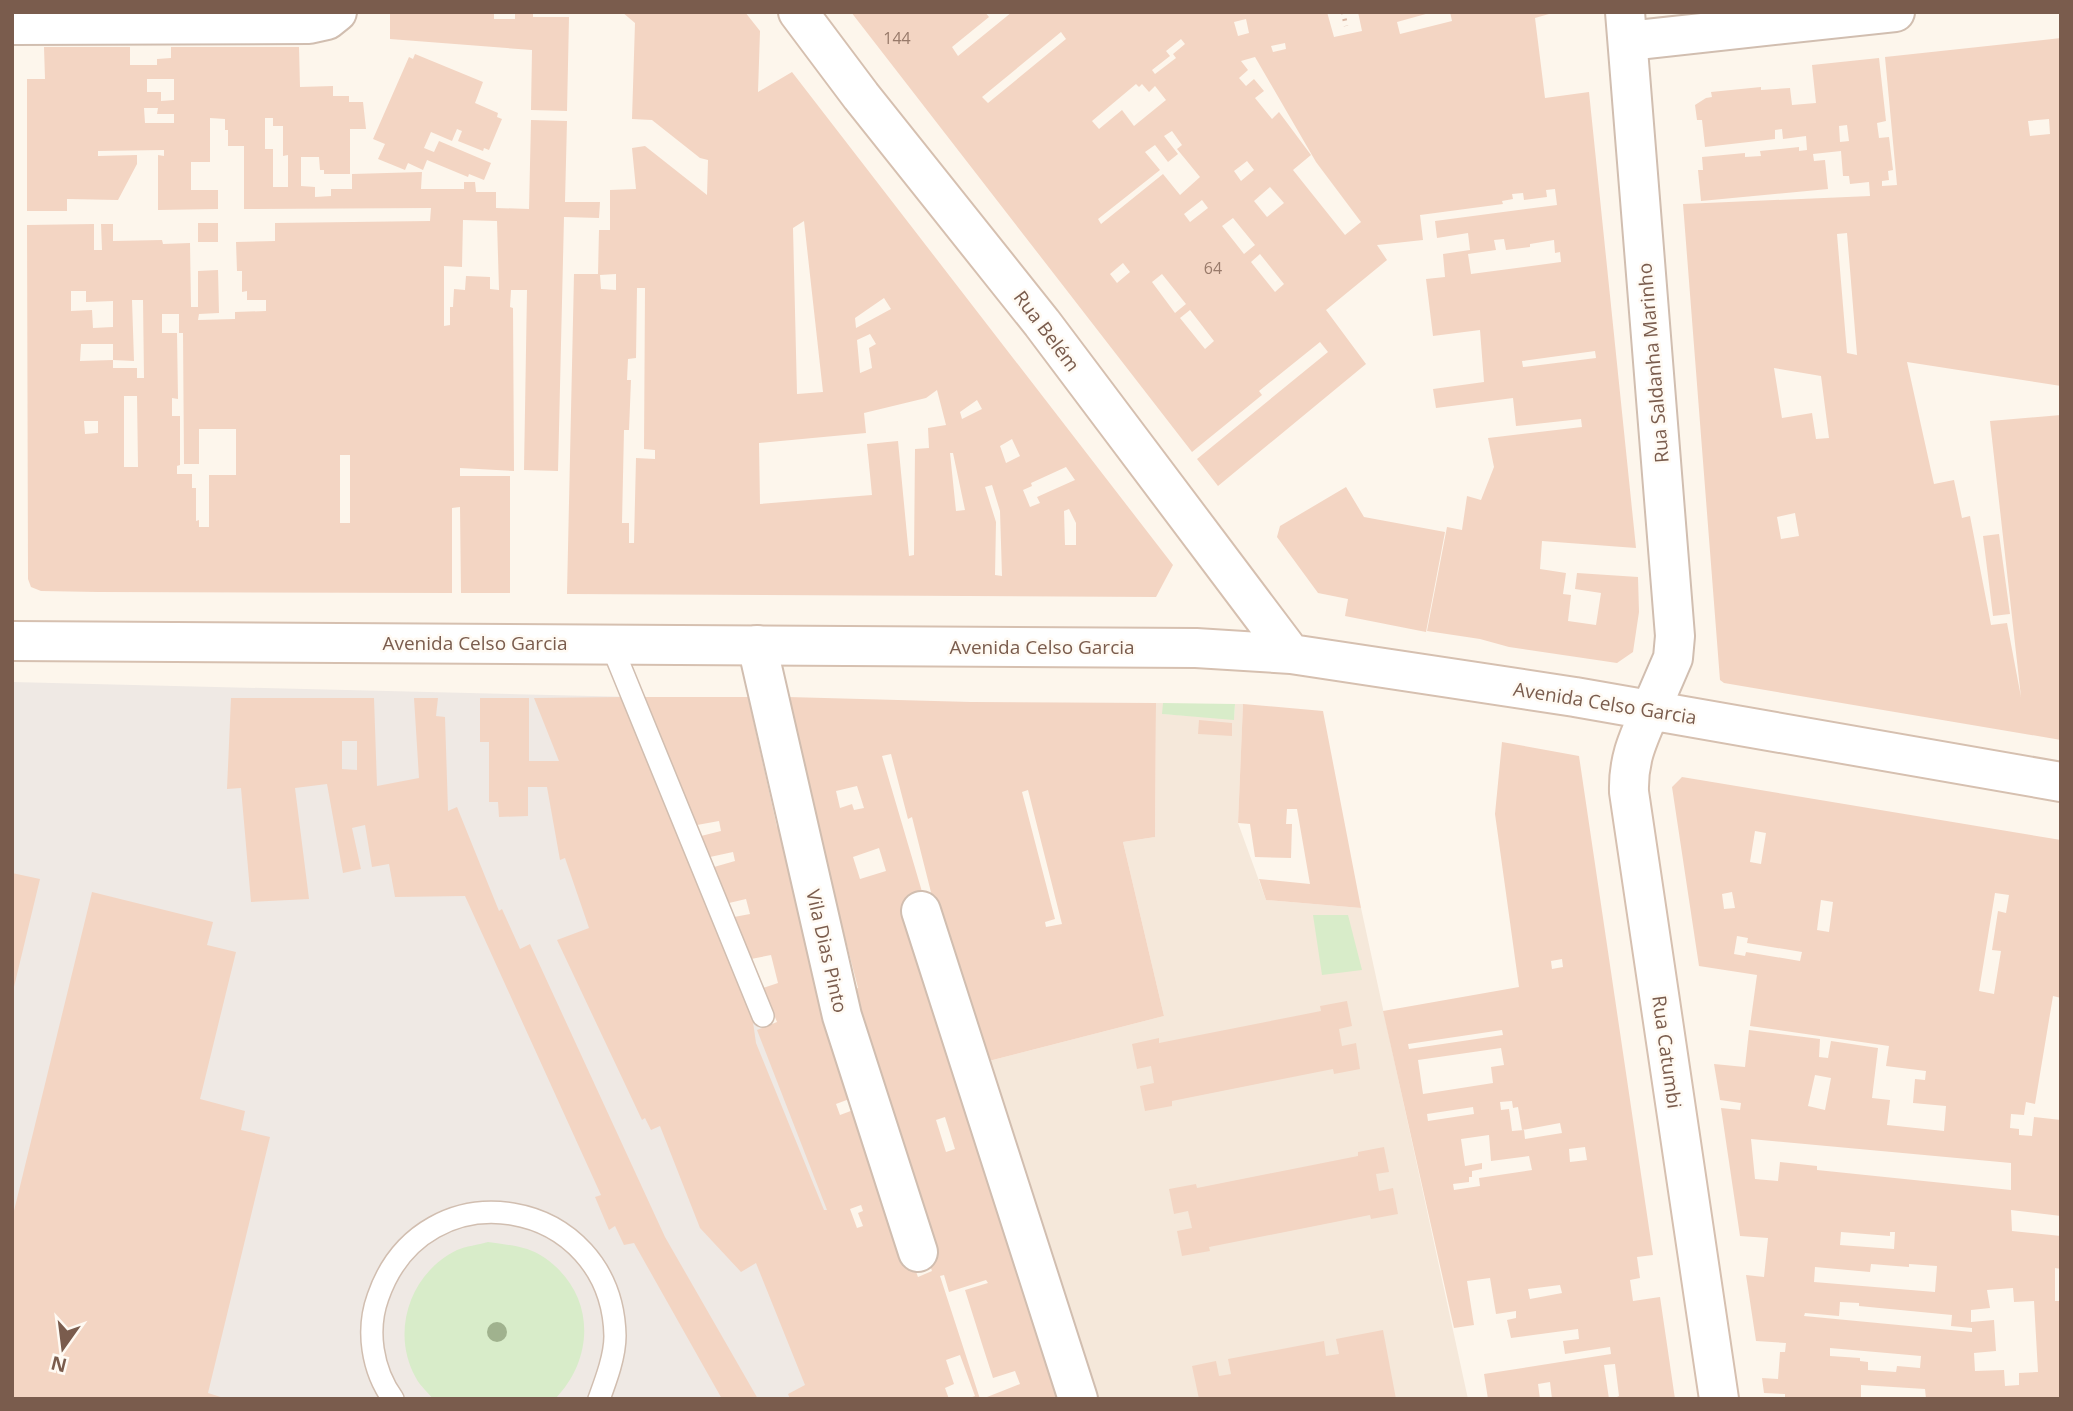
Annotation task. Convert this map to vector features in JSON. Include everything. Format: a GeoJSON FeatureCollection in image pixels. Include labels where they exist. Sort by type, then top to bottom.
{"type":"FeatureCollection","features":[{"type":"Feature","properties":{"kind":"main road"},"geometry":{"type":"LineString","coordinates":[[12,25],[309,24],[327,20],[337,12]]}},
{"type":"Feature","properties":{"kind":"main road","name":"Rua Belém"},"geometry":{"type":"LineString","coordinates":[[798,12],[861,96],[1042,323],[1291,654]]}},
{"type":"Feature","properties":{"kind":"main road"},"geometry":{"type":"LineString","coordinates":[[1626,27],[1895,12]]}},
{"type":"Feature","properties":{"kind":"main road","name":"Rua Saldanha Marinho"},"geometry":{"type":"LineString","coordinates":[[1626,27],[1675,636],[1673,658],[1651,709]]}},
{"type":"Feature","properties":{"kind":"main road","name":"Avenida Celso Garcia"},"geometry":{"type":"LineString","coordinates":[[12,641],[1196,648],[1291,654],[1651,709],[2061,782]]}},
{"type":"Feature","properties":{"kind":"main road","name":"Vila Dias Pinto"},"geometry":{"type":"LineString","coordinates":[[757,645],[842,1016],[918,1252]]}},
{"type":"Feature","properties":{"kind":"main road","name":"Rua Catumbi"},"geometry":{"type":"LineString","coordinates":[[1651,709],[1632,757],[1629,792],[1718,1399]]}},
{"type":"Feature","properties":{"kind":"main road"},"geometry":{"type":"LineString","coordinates":[[921,911],[1078,1399]]}},
{"type":"Feature","properties":{"kind":"lane"},"geometry":{"type":"LineString","coordinates":[[611,644],[763,1016]]}},
{"type":"Feature","properties":{"kind":"lane"},"geometry":{"type":"LineString","coordinates":[[393,1399],[384,1387],[373,1351],[372,1312],[385,1276],[408,1245],[443,1222],[483,1212],[524,1216],[561,1232],[592,1261],[610,1298],[615,1339],[600,1399]]}},
{"type":"Feature","properties":{"kind":"path"},"geometry":{"type":"LineString","coordinates":[[1343,12],[1346,26]]}},
{"type":"Feature","properties":{"kind":"shaded area"},"geometry":{"type":"Polygon","coordinates":[[[12,682],[634,697],[910,1399],[12,1399],[12,682]]]}},
{"type":"Feature","properties":{"kind":"shaded area"},"geometry":{"type":"Polygon","coordinates":[[[1156,703],[1163,703],[1163,714],[1234,719],[1235,704],[1243,704],[1238,823],[1266,900],[1361,908],[1468,1399],[1086,1399],[981,1063],[1164,1016],[1123,842],[1155,837],[1156,703]]]}},
{"type":"Feature","properties":{"kind":"green space"},"geometry":{"type":"Polygon","coordinates":[[[1163,703],[1235,704],[1234,720],[1162,714],[1163,703]]]}},
{"type":"Feature","properties":{"kind":"green space"},"geometry":{"type":"Polygon","coordinates":[[[1313,915],[1348,915],[1362,970],[1322,975],[1313,915]]]}},
{"type":"Feature","properties":{"kind":"green space"},"geometry":{"type":"Polygon","coordinates":[[[488,1242],[518,1247],[545,1258],[561,1272],[581,1307],[583,1345],[578,1364],[555,1399],[433,1399],[418,1381],[408,1360],[405,1323],[409,1305],[427,1273],[457,1250],[488,1242]]]}},
{"type":"Feature","properties":{"kind":"building"},"geometry":{"type":"Polygon","coordinates":[[[390,12],[494,12],[494,19],[515,19],[515,12],[533,12],[533,17],[569,17],[567,111],[531,110],[532,50],[390,39],[390,12]]]}},
{"type":"Feature","properties":{"kind":"building"},"geometry":{"type":"Polygon","coordinates":[[[622,12],[745,12],[760,31],[758,92],[792,72],[1173,565],[1156,597],[567,594],[574,274],[598,274],[599,230],[610,230],[610,190],[636,189],[632,148],[645,146],[707,195],[708,160],[700,158],[652,120],[632,119],[635,23],[622,12]],[[804,221],[793,228],[797,394],[823,392],[804,221]],[[616,274],[600,275],[601,289],[616,290],[616,274]],[[637,288],[636,358],[628,359],[627,380],[631,380],[629,430],[624,430],[622,523],[629,523],[629,543],[634,543],[636,458],[655,459],[655,450],[644,449],[645,288],[637,288]],[[884,298],[855,318],[856,328],[891,309],[884,298]],[[870,334],[857,340],[860,373],[872,368],[869,348],[876,344],[870,334]],[[937,390],[926,398],[864,413],[866,433],[759,443],[760,504],[872,495],[867,444],[898,441],[909,556],[914,555],[915,449],[929,448],[928,428],[946,425],[937,390]],[[977,400],[960,412],[962,419],[982,409],[977,400]],[[1012,439],[1000,446],[1006,463],[1020,456],[1012,439]],[[950,453],[956,511],[965,510],[953,453],[950,453]],[[1066,467],[1031,483],[1032,486],[1023,490],[1030,507],[1040,503],[1037,497],[1075,480],[1066,467]],[[992,485],[985,487],[996,522],[995,575],[1002,576],[1000,511],[992,485]],[[1069,509],[1064,511],[1065,545],[1076,545],[1076,523],[1069,509]]]}},
{"type":"Feature","properties":{"kind":"building"},"geometry":{"type":"Polygon","coordinates":[[[851,12],[985,12],[989,17],[952,47],[958,56],[1012,12],[1327,12],[1334,37],[1362,31],[1358,12],[1433,12],[1397,22],[1400,34],[1452,21],[1450,12],[1556,12],[1535,18],[1545,98],[1589,92],[1636,548],[1542,541],[1540,569],[1566,573],[1563,594],[1571,595],[1568,621],[1596,625],[1601,593],[1575,589],[1577,573],[1638,577],[1639,612],[1633,652],[1617,663],[1509,647],[1480,639],[1427,631],[1447,527],[1462,530],[1467,496],[1481,500],[1494,467],[1488,438],[1582,427],[1581,419],[1516,426],[1513,398],[1436,408],[1433,389],[1484,382],[1480,330],[1433,336],[1426,279],[1445,277],[1443,254],[1470,250],[1468,233],[1437,238],[1435,221],[1557,205],[1555,189],[1546,190],[1547,197],[1524,200],[1523,193],[1512,194],[1513,199],[1502,201],[1503,204],[1420,215],[1423,240],[1377,245],[1387,260],[1326,310],[1366,364],[1218,486],[1197,459],[1328,352],[1320,342],[1259,391],[1262,395],[1192,452],[851,12]],[[1246,19],[1234,22],[1238,36],[1249,33],[1246,19]],[[1061,32],[982,97],[988,103],[1066,39],[1061,32]],[[1181,39],[1166,51],[1170,56],[1152,70],[1155,74],[1176,58],[1173,54],[1185,44],[1181,39]],[[1285,43],[1271,46],[1273,52],[1286,49],[1285,43]],[[1255,57],[1241,61],[1248,70],[1239,78],[1246,86],[1254,79],[1264,91],[1255,98],[1272,119],[1279,112],[1311,155],[1293,170],[1345,235],[1361,222],[1316,162],[1255,57]],[[1136,84],[1092,121],[1099,129],[1122,110],[1134,126],[1166,100],[1155,86],[1149,92],[1142,84],[1139,87],[1136,84]],[[1172,131],[1164,136],[1178,154],[1168,162],[1155,145],[1145,152],[1160,170],[1098,219],[1101,224],[1163,174],[1180,195],[1200,177],[1177,149],[1182,145],[1172,131]],[[1247,161],[1234,171],[1241,181],[1254,170],[1247,161]],[[1270,187],[1254,201],[1267,217],[1284,203],[1270,187]],[[1202,200],[1184,214],[1190,222],[1208,208],[1202,200]],[[1233,218],[1222,226],[1244,254],[1255,245],[1233,218]],[[1504,239],[1494,240],[1496,250],[1468,254],[1471,274],[1561,262],[1560,252],[1555,253],[1554,240],[1506,250],[1504,239]],[[1260,254],[1251,262],[1275,292],[1284,284],[1260,254]],[[1123,263],[1110,274],[1117,283],[1130,272],[1123,263]],[[1162,274],[1152,282],[1175,313],[1186,304],[1162,274]],[[1190,310],[1180,318],[1205,349],[1214,341],[1190,310]],[[1595,351],[1522,361],[1523,367],[1596,358],[1595,351]]]}},
{"type":"Feature","properties":{"kind":"building"},"geometry":{"type":"Polygon","coordinates":[[[2061,38],[2061,386],[1907,362],[1934,484],[1954,480],[1962,518],[1970,516],[1991,625],[2007,623],[2021,697],[1990,421],[2061,415],[2061,740],[1724,683],[1720,680],[1683,204],[1870,196],[1869,182],[1850,184],[1849,176],[1843,176],[1841,151],[1813,154],[1814,161],[1825,160],[1828,189],[1701,201],[1698,170],[1703,170],[1702,157],[1745,153],[1745,157],[1761,156],[1760,151],[1799,147],[1799,151],[1807,150],[1806,136],[1783,139],[1782,129],[1775,130],[1775,139],[1705,147],[1702,120],[1697,120],[1695,105],[1712,97],[1711,92],[1761,87],[1761,90],[1790,88],[1792,105],[1816,103],[1812,65],[1879,58],[1886,121],[1877,123],[1879,138],[1889,137],[1893,170],[1888,171],[1889,180],[1882,181],[1882,186],[1897,185],[1885,57],[2061,38]],[[2049,119],[2028,121],[2030,136],[2050,134],[2049,119]],[[1847,125],[1839,126],[1840,142],[1849,141],[1847,125]],[[1847,233],[1837,234],[1847,353],[1857,355],[1847,233]],[[1774,368],[1782,418],[1812,413],[1816,439],[1829,438],[1821,376],[1774,368]],[[1795,513],[1777,517],[1781,539],[1799,536],[1795,513]]]}},
{"type":"Feature","properties":{"kind":"building"},"geometry":{"type":"Polygon","coordinates":[[[44,47],[130,47],[130,65],[157,65],[157,59],[171,58],[171,47],[299,47],[300,87],[333,86],[333,96],[349,96],[349,102],[363,102],[366,129],[350,129],[350,174],[324,174],[324,170],[320,170],[319,157],[301,157],[301,186],[315,187],[315,197],[331,196],[331,189],[352,189],[352,174],[422,172],[421,189],[464,189],[464,182],[475,182],[476,192],[496,192],[496,208],[529,209],[531,120],[567,121],[565,202],[600,202],[599,218],[564,217],[558,471],[524,470],[527,290],[511,290],[514,471],[460,468],[460,476],[510,476],[510,593],[461,593],[460,507],[452,508],[452,593],[98,592],[41,591],[31,587],[28,579],[27,225],[94,224],[94,250],[102,250],[101,224],[113,224],[113,241],[162,240],[163,244],[190,243],[191,307],[198,307],[198,271],[218,270],[219,313],[199,314],[198,320],[235,319],[235,312],[266,311],[266,300],[247,300],[247,291],[242,292],[242,271],[237,271],[236,242],[275,241],[275,223],[430,221],[431,208],[244,209],[244,146],[228,146],[225,119],[210,118],[210,162],[191,162],[191,190],[218,190],[218,209],[158,210],[158,155],[164,156],[164,150],[98,151],[98,156],[137,155],[137,164],[118,200],[67,199],[67,211],[27,211],[27,79],[45,79],[44,47]],[[147,79],[147,92],[161,92],[161,101],[174,100],[174,79],[147,79]],[[144,108],[145,123],[174,123],[174,114],[157,114],[158,108],[144,108]],[[265,118],[265,149],[273,149],[273,187],[288,187],[288,155],[283,156],[283,126],[273,126],[273,118],[265,118]],[[463,220],[462,267],[444,266],[444,326],[450,325],[454,289],[465,290],[466,276],[490,277],[490,289],[499,290],[497,221],[463,220]],[[71,291],[71,311],[92,310],[93,328],[113,327],[113,301],[86,302],[86,291],[71,291]],[[132,300],[134,361],[113,360],[113,368],[137,368],[137,378],[144,378],[143,300],[132,300]],[[162,314],[162,333],[177,333],[178,399],[172,398],[172,416],[180,416],[180,465],[177,466],[177,474],[192,474],[192,488],[196,488],[196,521],[199,520],[199,527],[209,527],[209,475],[236,475],[236,429],[199,429],[199,464],[184,464],[183,333],[179,333],[179,314],[162,314]],[[81,344],[80,361],[113,360],[113,344],[81,344]],[[124,396],[124,467],[138,467],[137,396],[124,396]],[[84,421],[85,434],[98,433],[98,421],[84,421]],[[340,455],[340,523],[350,523],[350,455],[340,455]]]}},
{"type":"Feature","properties":{"kind":"building"},"geometry":{"type":"Polygon","coordinates":[[[415,54],[483,82],[475,103],[498,113],[497,117],[502,119],[489,150],[484,148],[483,151],[458,141],[462,131],[457,129],[452,141],[431,132],[424,148],[434,152],[439,141],[491,163],[484,180],[469,174],[468,177],[427,160],[423,170],[408,163],[405,170],[378,159],[385,144],[373,139],[409,57],[413,59],[415,54]]]}},
{"type":"Feature","properties":{"kind":"building"},"geometry":{"type":"Polygon","coordinates":[[[198,223],[218,223],[218,242],[198,242],[198,223]]]}},
{"type":"Feature","properties":{"kind":"building"},"geometry":{"type":"Polygon","coordinates":[[[1346,487],[1364,517],[1445,532],[1426,632],[1345,616],[1348,599],[1318,593],[1277,537],[1280,526],[1346,487]]]}},
{"type":"Feature","properties":{"kind":"building"},"geometry":{"type":"Polygon","coordinates":[[[1999,534],[2010,614],[1993,616],[1983,536],[1999,534]]]}},
{"type":"Feature","properties":{"kind":"building"},"geometry":{"type":"Polygon","coordinates":[[[622,697],[660,795],[665,794],[752,1015],[756,1043],[824,1210],[827,1210],[757,1030],[777,1022],[763,988],[778,983],[771,955],[751,959],[734,917],[750,914],[746,899],[729,903],[714,867],[735,861],[733,852],[710,857],[701,836],[721,831],[719,821],[697,825],[645,697],[748,697],[777,827],[792,824],[852,1098],[836,1104],[840,1115],[856,1109],[918,1277],[932,1271],[841,993],[858,988],[826,864],[788,697],[1156,703],[1155,837],[1123,842],[1164,1016],[981,1063],[944,919],[938,920],[912,817],[908,819],[891,754],[882,756],[1065,1399],[982,1399],[1020,1384],[1015,1371],[993,1378],[965,1290],[988,1283],[986,1280],[949,1292],[944,1275],[940,1276],[980,1399],[967,1399],[975,1396],[960,1355],[946,1360],[954,1384],[945,1388],[949,1399],[790,1399],[788,1394],[805,1385],[756,1263],[741,1272],[700,1228],[660,1126],[651,1130],[645,1118],[642,1120],[557,940],[589,928],[565,858],[560,860],[547,787],[528,787],[528,816],[499,817],[498,802],[489,802],[489,742],[480,742],[480,698],[529,698],[529,761],[559,761],[534,698],[622,697]],[[857,786],[836,791],[840,808],[852,804],[854,810],[864,808],[857,786]],[[1028,790],[1022,792],[1055,919],[1045,922],[1046,927],[1062,924],[1028,790]],[[879,848],[853,857],[860,879],[886,871],[879,848]],[[945,1117],[936,1120],[946,1152],[955,1149],[945,1117]],[[861,1205],[850,1209],[857,1228],[863,1226],[858,1213],[863,1211],[861,1205]]]}},
{"type":"Feature","properties":{"kind":"building"},"geometry":{"type":"Polygon","coordinates":[[[231,698],[374,698],[377,786],[419,778],[414,698],[438,698],[436,716],[445,717],[448,811],[457,807],[499,911],[502,909],[520,949],[530,944],[665,1237],[758,1399],[722,1399],[634,1243],[624,1245],[615,1226],[609,1230],[595,1197],[601,1195],[465,896],[395,897],[389,864],[372,867],[365,825],[352,828],[361,869],[343,873],[327,784],[295,788],[309,899],[251,902],[241,788],[227,789],[231,698]],[[342,741],[342,769],[357,770],[357,741],[342,741]]]}},
{"type":"Feature","properties":{"kind":"building"},"geometry":{"type":"Polygon","coordinates":[[[1243,704],[1323,711],[1361,908],[1266,900],[1259,879],[1310,884],[1297,809],[1287,809],[1286,824],[1292,824],[1291,858],[1255,857],[1250,824],[1238,823],[1243,704]]]}},
{"type":"Feature","properties":{"kind":"building"},"geometry":{"type":"Polygon","coordinates":[[[1199,720],[1232,723],[1232,736],[1198,734],[1199,720]]]}},
{"type":"Feature","properties":{"kind":"building"},"geometry":{"type":"Polygon","coordinates":[[[1502,742],[1579,756],[1653,1255],[1637,1257],[1640,1278],[1630,1280],[1633,1301],[1660,1297],[1675,1399],[1613,1399],[1619,1396],[1615,1364],[1604,1365],[1609,1399],[1552,1399],[1550,1382],[1538,1384],[1540,1399],[1488,1399],[1484,1374],[1611,1354],[1610,1347],[1565,1354],[1563,1341],[1579,1339],[1578,1329],[1511,1338],[1507,1320],[1516,1318],[1516,1311],[1496,1314],[1490,1278],[1467,1281],[1474,1325],[1454,1328],[1383,1011],[1519,987],[1495,814],[1502,742]],[[1562,959],[1551,961],[1552,969],[1563,967],[1562,959]],[[1502,1030],[1408,1044],[1409,1049],[1503,1035],[1502,1030]],[[1501,1048],[1418,1060],[1423,1094],[1493,1083],[1491,1067],[1504,1065],[1501,1048]],[[1512,1101],[1500,1102],[1501,1110],[1509,1109],[1512,1131],[1524,1130],[1525,1139],[1562,1133],[1560,1123],[1522,1130],[1518,1107],[1513,1108],[1512,1101]],[[1473,1107],[1427,1114],[1428,1121],[1474,1114],[1473,1107]],[[1489,1135],[1461,1139],[1465,1166],[1482,1163],[1482,1169],[1472,1171],[1469,1182],[1453,1184],[1454,1190],[1480,1186],[1479,1178],[1532,1170],[1529,1156],[1491,1161],[1489,1135]],[[1585,1147],[1569,1149],[1570,1162],[1587,1160],[1585,1147]],[[1560,1285],[1528,1289],[1530,1299],[1562,1293],[1560,1285]]]}},
{"type":"Feature","properties":{"kind":"building"},"geometry":{"type":"Polygon","coordinates":[[[1682,777],[2061,840],[2061,998],[2053,996],[2035,1104],[2026,1102],[2024,1115],[2011,1114],[2010,1128],[2019,1129],[2019,1135],[2032,1136],[2034,1117],[2061,1120],[2061,1216],[2011,1210],[2012,1231],[2061,1236],[2061,1269],[2055,1268],[2055,1301],[2061,1301],[2061,1399],[1926,1399],[1925,1389],[1861,1385],[1861,1399],[1785,1399],[1785,1394],[1764,1393],[1762,1378],[1778,1379],[1780,1352],[1785,1352],[1786,1343],[1756,1341],[1746,1275],[1764,1277],[1768,1238],[1740,1236],[1721,1108],[1740,1110],[1741,1103],[1720,1100],[1714,1064],[1745,1067],[1749,1030],[1820,1039],[1819,1057],[1828,1058],[1831,1041],[1878,1048],[1872,1098],[1890,1100],[1887,1125],[1944,1131],[1946,1106],[1913,1103],[1915,1079],[1925,1080],[1926,1071],[1886,1066],[1889,1046],[1750,1026],[1757,975],[1699,966],[1672,787],[1682,777]],[[1755,831],[1750,862],[1761,864],[1766,833],[1755,831]],[[1732,892],[1722,894],[1724,909],[1735,908],[1732,892]],[[1995,893],[1979,991],[1994,994],[2001,951],[1992,950],[1998,911],[2006,913],[2009,895],[1995,893]],[[1821,900],[1817,930],[1829,932],[1833,902],[1821,900]],[[1737,936],[1734,954],[1745,956],[1746,952],[1800,961],[1802,952],[1747,943],[1748,938],[1737,936]],[[1815,1075],[1808,1106],[1825,1110],[1831,1078],[1815,1075]],[[1751,1139],[1755,1179],[1778,1181],[1780,1162],[1817,1166],[1817,1170],[2011,1190],[2011,1163],[1751,1139]],[[1841,1232],[1840,1245],[1894,1249],[1895,1232],[1890,1232],[1890,1236],[1841,1232]],[[1871,1264],[1870,1272],[1815,1267],[1814,1282],[1935,1292],[1937,1266],[1871,1264]],[[2013,1288],[1987,1290],[1990,1308],[1971,1310],[1971,1322],[1994,1320],[1996,1351],[1974,1353],[1975,1371],[2004,1370],[2005,1386],[2019,1385],[2019,1373],[2038,1372],[2034,1301],[2014,1302],[2013,1288]],[[1840,1302],[1839,1316],[1805,1313],[1804,1316],[1972,1332],[1972,1328],[1951,1326],[1952,1315],[1859,1306],[1859,1303],[1840,1302]],[[1830,1348],[1830,1356],[1860,1358],[1860,1361],[1868,1362],[1868,1370],[1896,1372],[1897,1366],[1920,1368],[1921,1356],[1830,1348]]]}},
{"type":"Feature","properties":{"kind":"building"},"geometry":{"type":"Polygon","coordinates":[[[12,873],[40,879],[13,991],[12,990],[12,873]]]}},
{"type":"Feature","properties":{"kind":"building"},"geometry":{"type":"Polygon","coordinates":[[[92,892],[213,922],[207,945],[236,952],[200,1099],[245,1111],[241,1130],[270,1137],[208,1393],[227,1399],[12,1399],[12,1219],[92,892]]]}},
{"type":"Feature","properties":{"kind":"building"},"geometry":{"type":"Polygon","coordinates":[[[1347,1001],[1352,1026],[1339,1029],[1342,1046],[1356,1043],[1360,1069],[1334,1074],[1333,1069],[1172,1101],[1172,1106],[1145,1111],[1140,1086],[1154,1083],[1151,1066],[1137,1069],[1132,1044],[1159,1038],[1159,1043],[1321,1011],[1320,1006],[1347,1001]]]}},
{"type":"Feature","properties":{"kind":"building"},"geometry":{"type":"Polygon","coordinates":[[[1384,1147],[1389,1172],[1376,1174],[1379,1191],[1393,1188],[1398,1214],[1371,1219],[1370,1215],[1209,1247],[1210,1251],[1182,1256],[1177,1231],[1192,1228],[1188,1211],[1174,1214],[1169,1189],[1196,1184],[1197,1188],[1358,1156],[1358,1152],[1384,1147]]]}},
{"type":"Feature","properties":{"kind":"building"},"geometry":{"type":"Polygon","coordinates":[[[1383,1330],[1396,1399],[1199,1399],[1192,1366],[1216,1361],[1219,1376],[1231,1374],[1228,1359],[1324,1341],[1326,1356],[1339,1354],[1336,1339],[1383,1330]]]}}]}
